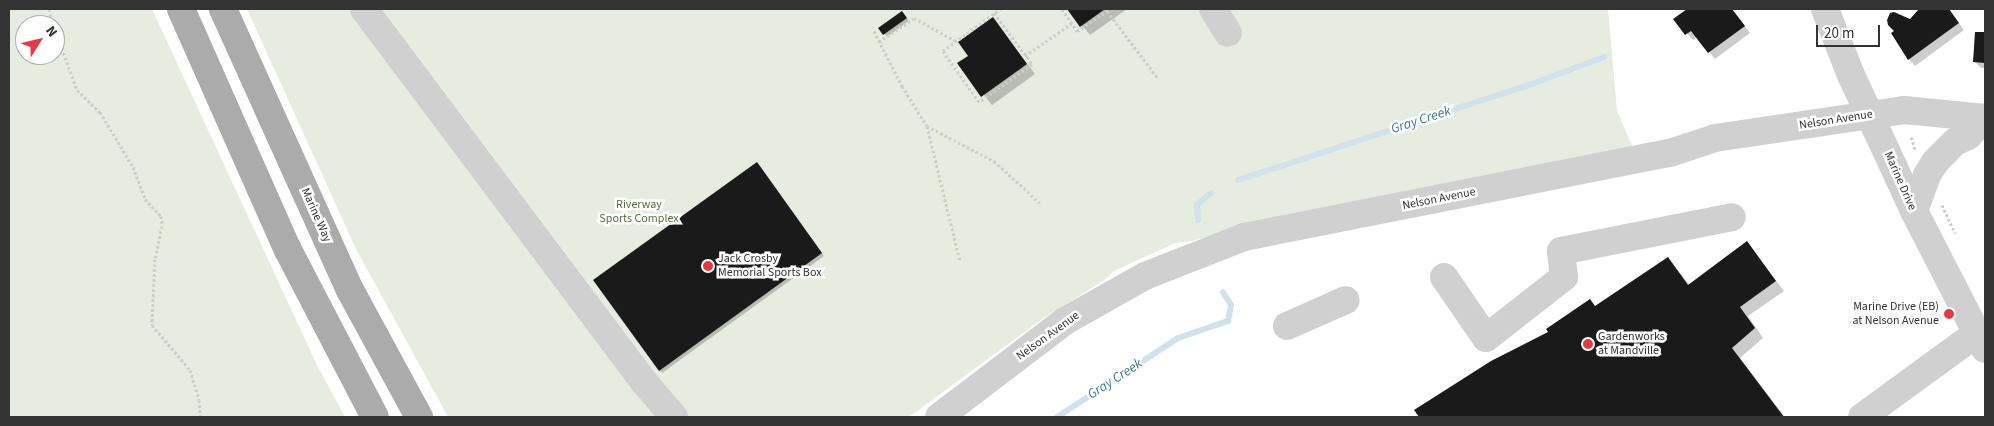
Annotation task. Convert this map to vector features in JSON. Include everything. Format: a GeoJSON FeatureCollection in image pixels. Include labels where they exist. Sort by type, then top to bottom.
{"type":"FeatureCollection","features":[{"type":"Feature","properties":{"kind":"main road"},"geometry":{"type":"LineString","coordinates":[[181,9],[288,250],[375,417]]}},
{"type":"Feature","properties":{"kind":"main road","name":"Marine Way"},"geometry":{"type":"LineString","coordinates":[[223,9],[350,290],[419,417]]}},
{"type":"Feature","properties":{"kind":"street"},"geometry":{"type":"LineString","coordinates":[[364,9],[639,375],[674,417]]}},
{"type":"Feature","properties":{"kind":"street"},"geometry":{"type":"LineString","coordinates":[[1213,9],[1228,33]]}},
{"type":"Feature","properties":{"kind":"street","name":"Marine Drive"},"geometry":{"type":"LineString","coordinates":[[1825,9],[1870,115],[1914,211],[1981,341]]}},
{"type":"Feature","properties":{"kind":"street","name":"Nelson Avenue"},"geometry":{"type":"LineString","coordinates":[[940,417],[1065,321],[1145,276],[1244,237],[1670,153],[1715,138],[1904,110],[1985,118]]}},
{"type":"Feature","properties":{"kind":"street"},"geometry":{"type":"LineString","coordinates":[[1914,211],[1927,175],[1935,162],[1955,142],[1968,136],[1985,118]]}},
{"type":"Feature","properties":{"kind":"street"},"geometry":{"type":"LineString","coordinates":[[1444,277],[1486,338],[1564,277],[1561,251],[1732,217]]}},
{"type":"Feature","properties":{"kind":"street"},"geometry":{"type":"LineString","coordinates":[[1288,326],[1346,300]]}},
{"type":"Feature","properties":{"kind":"street"},"geometry":{"type":"LineString","coordinates":[[1862,417],[1981,341]]}},
{"type":"Feature","properties":{"kind":"path"},"geometry":{"type":"LineString","coordinates":[[994,14],[1032,64],[979,102],[943,51],[1000,9]]}},
{"type":"Feature","properties":{"kind":"path"},"geometry":{"type":"LineString","coordinates":[[1062,9],[1077,31],[1108,10],[1157,78]]}},
{"type":"Feature","properties":{"kind":"path"},"geometry":{"type":"LineString","coordinates":[[879,42],[914,18],[956,41]]}},
{"type":"Feature","properties":{"kind":"path"},"geometry":{"type":"LineString","coordinates":[[1025,56],[1072,23]]}},
{"type":"Feature","properties":{"kind":"path"},"geometry":{"type":"LineString","coordinates":[[874,31],[902,86],[926,126],[960,261]]}},
{"type":"Feature","properties":{"kind":"path"},"geometry":{"type":"LineString","coordinates":[[65,57],[77,90],[100,112],[133,167],[145,199],[161,216],[162,226],[155,268],[152,324],[190,370],[199,400],[200,417]]}},
{"type":"Feature","properties":{"kind":"path"},"geometry":{"type":"LineString","coordinates":[[926,126],[994,161],[1040,203]]}},
{"type":"Feature","properties":{"kind":"green space"},"geometry":{"type":"Polygon","coordinates":[[[9,9],[152,9],[317,365],[345,417],[9,417],[9,9]]]}},
{"type":"Feature","properties":{"kind":"green space","name":"Riverway Sports Complex"},"geometry":{"type":"Polygon","coordinates":[[[247,9],[1608,9],[1617,111],[1633,148],[1282,215],[1192,241],[1175,243],[1114,271],[1103,281],[1042,319],[909,417],[448,417],[356,249],[247,9]]]}},
{"type":"Feature","properties":{"kind":"building"},"geometry":{"type":"Polygon","coordinates":[[[1067,9],[1105,9],[1080,27],[1067,9]]]}},
{"type":"Feature","properties":{"kind":"building"},"geometry":{"type":"Polygon","coordinates":[[[1687,9],[1732,9],[1745,26],[1708,53],[1691,31],[1685,35],[1673,19],[1687,9]]]}},
{"type":"Feature","properties":{"kind":"building"},"geometry":{"type":"Polygon","coordinates":[[[1919,9],[1949,9],[1959,23],[1908,60],[1891,33],[1894,31],[1888,25],[1887,20],[1890,13],[1894,12],[1910,19],[1919,9]]]}},
{"type":"Feature","properties":{"kind":"building"},"geometry":{"type":"Polygon","coordinates":[[[902,11],[907,18],[883,35],[878,28],[902,11]]]}},
{"type":"Feature","properties":{"kind":"building"},"geometry":{"type":"Polygon","coordinates":[[[993,17],[1027,64],[981,97],[957,63],[968,56],[958,42],[993,17]]]}},
{"type":"Feature","properties":{"kind":"building"},"geometry":{"type":"Polygon","coordinates":[[[1975,32],[1985,32],[1985,63],[1973,62],[1975,32]]]}},
{"type":"Feature","properties":{"kind":"building","name":"Jack Crosby Memorial Sports Box"},"geometry":{"type":"Polygon","coordinates":[[[757,162],[822,253],[659,371],[593,280],[757,162]]]}},
{"type":"Feature","properties":{"kind":"building"},"geometry":{"type":"Polygon","coordinates":[[[1747,241],[1776,281],[1740,307],[1755,328],[1732,348],[1784,417],[1419,417],[1414,410],[1491,361],[1548,332],[1546,329],[1590,299],[1595,306],[1668,257],[1688,285],[1747,241]]]}},
{"type":"Feature","properties":{"kind":"waterway","name":"Gray Creek"},"geometry":{"type":"LineString","coordinates":[[1238,180],[1537,82],[1604,57]]}},
{"type":"Feature","properties":{"kind":"waterway","name":"Gray Creek"},"geometry":{"type":"LineString","coordinates":[[1198,220],[1197,205],[1211,193]]}},
{"type":"Feature","properties":{"kind":"waterway","name":"Gray Creek"},"geometry":{"type":"LineString","coordinates":[[1057,417],[1178,338],[1228,321],[1231,305],[1223,292]]}},
{"type":"Feature","properties":{"kind":"place","name":"Jack Crosby Memorial Sports Box"},"geometry":{"type":"Point","coordinates":[708,266]}},
{"type":"Feature","properties":{"kind":"place","name":"Marine Drive (EB) at Nelson Avenue"},"geometry":{"type":"Point","coordinates":[1949,314]}},
{"type":"Feature","properties":{"kind":"place","name":"Gardenworks at Mandville"},"geometry":{"type":"Point","coordinates":[1588,344]}}]}
